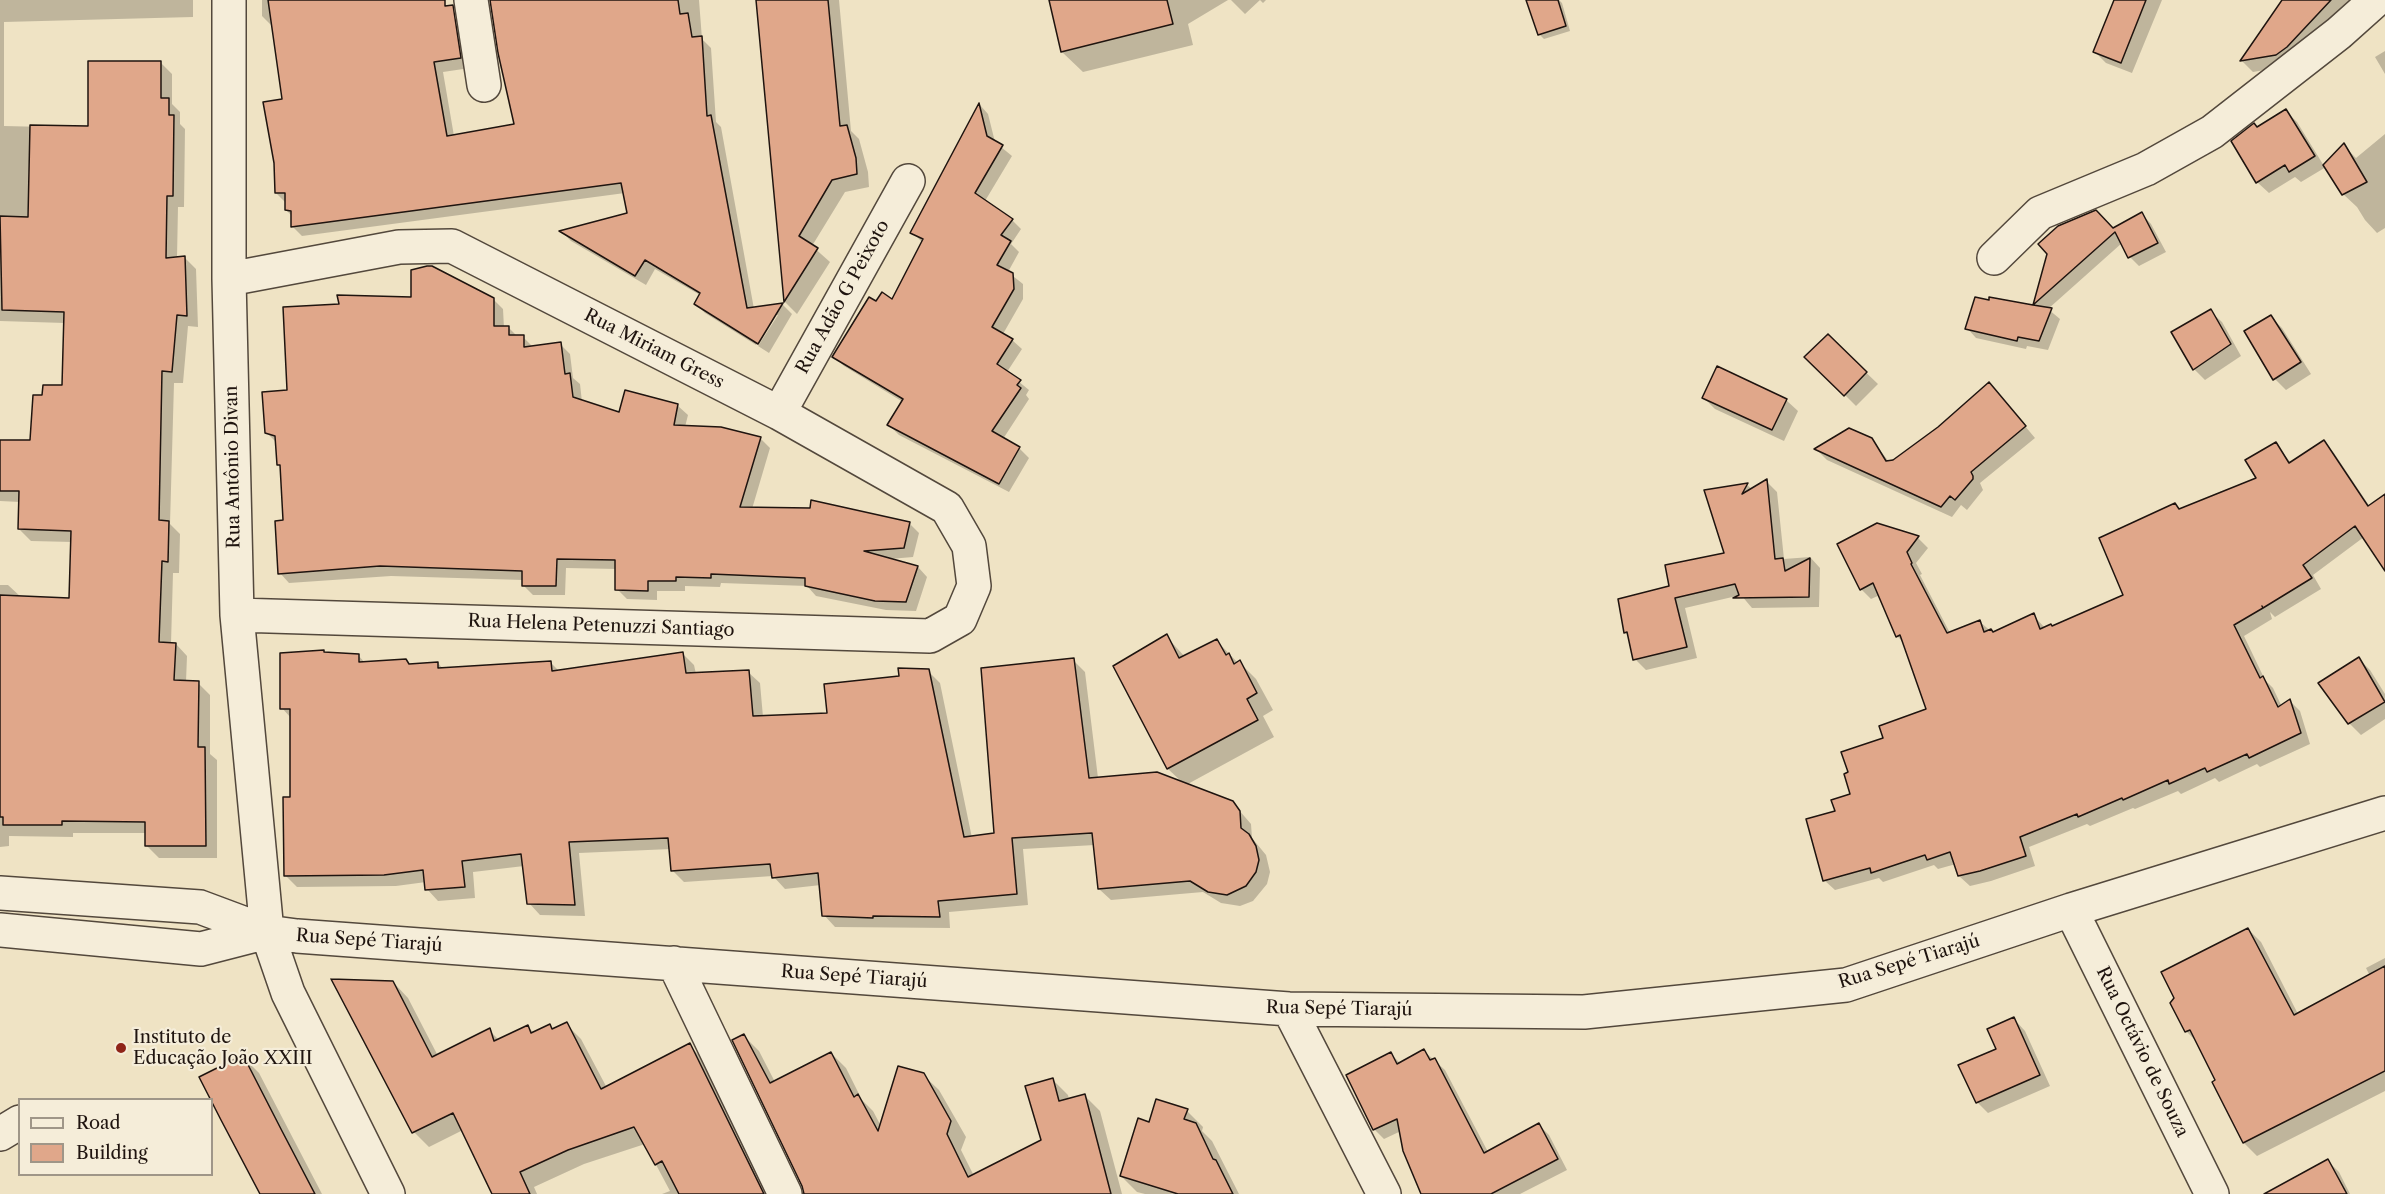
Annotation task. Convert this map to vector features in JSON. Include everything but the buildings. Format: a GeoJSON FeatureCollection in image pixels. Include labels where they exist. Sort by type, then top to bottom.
{"type":"FeatureCollection","features":[{"type":"Feature","properties":{"kind":"street","name":"Rua Antônio Divan"},"geometry":{"type":"LineString","coordinates":[[229,0],[229,279],[237,615],[267,932],[288,993],[388,1194]]}},
{"type":"Feature","properties":{"kind":"street"},"geometry":{"type":"LineString","coordinates":[[471,0],[484,85]]}},
{"type":"Feature","properties":{"kind":"street"},"geometry":{"type":"LineString","coordinates":[[1994,258],[2040,213],[2146,169],[2212,132],[2339,33],[2376,0]]}},
{"type":"Feature","properties":{"kind":"street","name":"Rua Adão G Peixoto"},"geometry":{"type":"LineString","coordinates":[[779,413],[908,181]]}},
{"type":"Feature","properties":{"kind":"street","name":"Rua Miriam Gress"},"geometry":{"type":"LineString","coordinates":[[229,279],[399,247],[452,246],[779,413],[947,508],[969,546],[974,586],[960,619]]}},
{"type":"Feature","properties":{"kind":"street","name":"Rua Helena Petenuzzi Santiago"},"geometry":{"type":"LineString","coordinates":[[237,615],[930,636],[960,619]]}},
{"type":"Feature","properties":{"kind":"street","name":"Rua Sepé Tiarajú"},"geometry":{"type":"LineString","coordinates":[[0,893],[200,907],[267,932],[1289,1010],[1584,1012],[1846,985],[2071,910],[2385,813]]}},
{"type":"Feature","properties":{"kind":"street","name":"Rua Octávio de Souza"},"geometry":{"type":"LineString","coordinates":[[2071,910],[2212,1194]]}},
{"type":"Feature","properties":{"kind":"street","name":"Rua Sepé Tiarajú"},"geometry":{"type":"LineString","coordinates":[[0,930],[201,949],[267,932]]}},
{"type":"Feature","properties":{"kind":"street"},"geometry":{"type":"LineString","coordinates":[[674,963],[785,1194]]}},
{"type":"Feature","properties":{"kind":"street"},"geometry":{"type":"LineString","coordinates":[[1289,1010],[1384,1194]]}},
{"type":"Feature","properties":{"kind":"street"},"geometry":{"type":"LineString","coordinates":[[0,1134],[18,1123]]}},
{"type":"Feature","properties":{"kind":"place","name":"Instituto de Educação João XXIII"},"geometry":{"type":"Point","coordinates":[121,1048]}}]}
